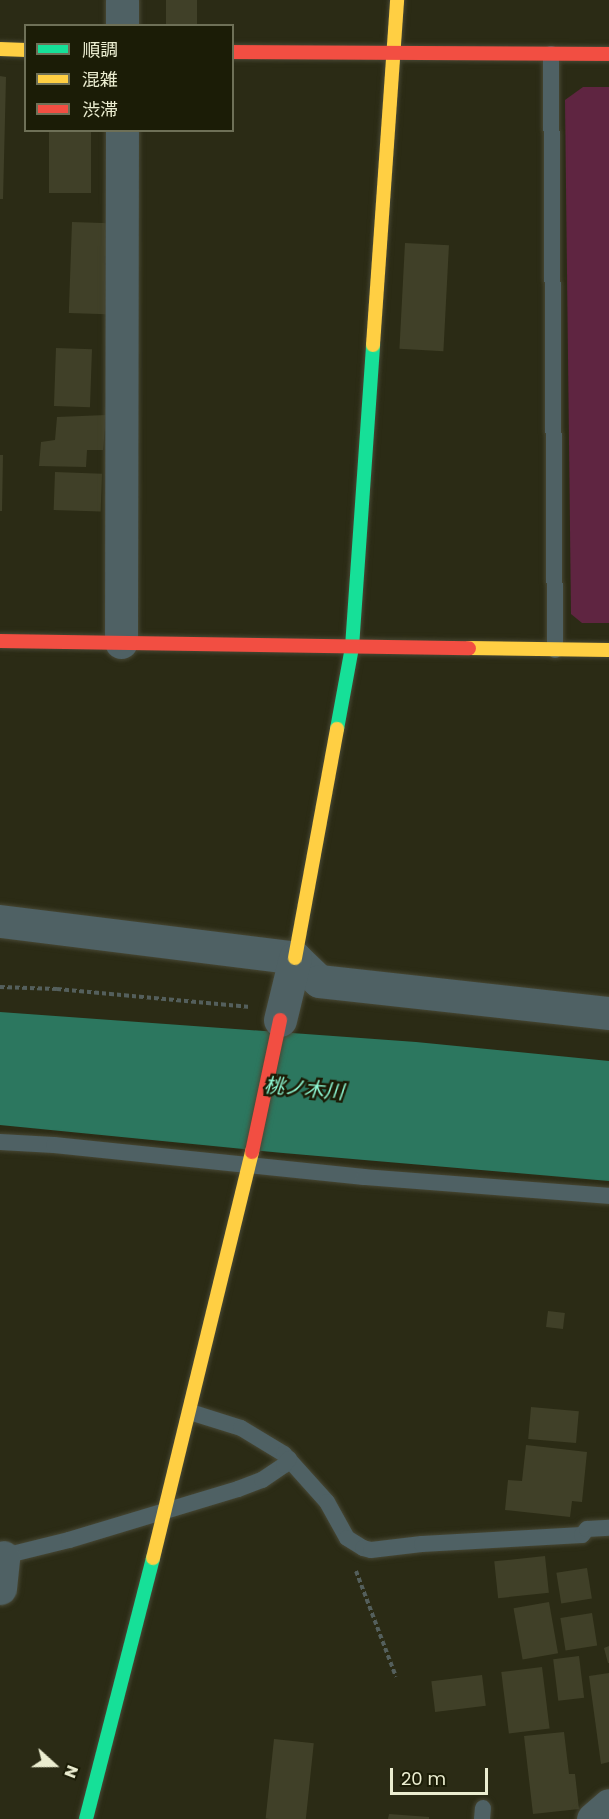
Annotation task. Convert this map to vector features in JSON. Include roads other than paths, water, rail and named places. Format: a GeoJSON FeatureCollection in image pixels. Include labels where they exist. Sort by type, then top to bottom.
{"type":"FeatureCollection","features":[{"type":"Feature","properties":{"kind":"street"},"geometry":{"type":"LineString","coordinates":[[122,0],[122,24]]}},
{"type":"Feature","properties":{"kind":"street"},"geometry":{"type":"LineString","coordinates":[[86,1819],[190,1412],[249,1163],[295,958],[352,647],[397,0]]}},
{"type":"Feature","properties":{"kind":"street"},"geometry":{"type":"LineString","coordinates":[[0,49],[24,50]]}},
{"type":"Feature","properties":{"kind":"street"},"geometry":{"type":"LineString","coordinates":[[234,52],[609,54]]}},
{"type":"Feature","properties":{"kind":"street"},"geometry":{"type":"LineString","coordinates":[[122,132],[122,642]]}},
{"type":"Feature","properties":{"kind":"street"},"geometry":{"type":"LineString","coordinates":[[0,641],[609,650]]}},
{"type":"Feature","properties":{"kind":"street"},"geometry":{"type":"LineString","coordinates":[[0,921],[295,958],[319,981],[609,1013]]}},
{"type":"Feature","properties":{"kind":"street"},"geometry":{"type":"LineString","coordinates":[[593,1819],[609,1805]]}},
{"type":"Feature","properties":{"kind":"lane"},"geometry":{"type":"LineString","coordinates":[[551,54],[555,650]]}},
{"type":"Feature","properties":{"kind":"lane"},"geometry":{"type":"LineString","coordinates":[[0,1142],[54,1145],[609,1197]]}},
{"type":"Feature","properties":{"kind":"lane"},"geometry":{"type":"LineString","coordinates":[[190,1412],[241,1428],[264,1440],[289,1459],[327,1502],[342,1532],[354,1544],[371,1550],[422,1544],[582,1535],[587,1529],[609,1528]]}},
{"type":"Feature","properties":{"kind":"lane"},"geometry":{"type":"LineString","coordinates":[[1,1567],[262,1480],[284,1466],[289,1459]]}},
{"type":"Feature","properties":{"kind":"water","name":"桃ノ木川"},"geometry":{"type":"Polygon","coordinates":[[[0,1012],[416,1042],[609,1061],[609,1181],[283,1153],[0,1125],[0,1012]]]}}]}
